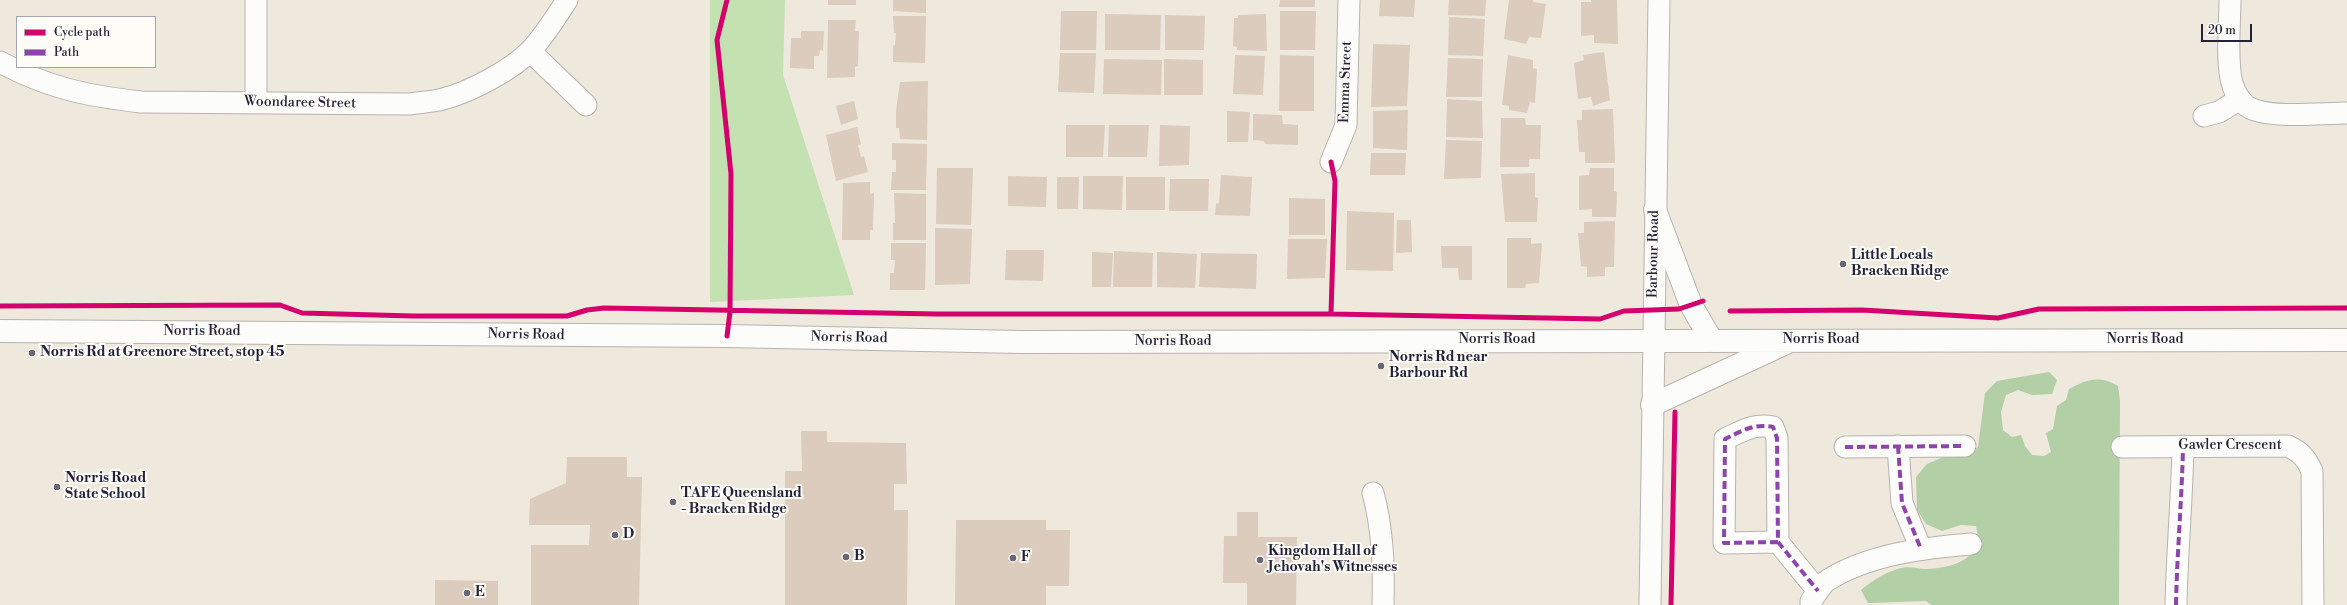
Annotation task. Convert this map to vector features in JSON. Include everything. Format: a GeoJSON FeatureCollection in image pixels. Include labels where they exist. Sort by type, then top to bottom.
{"type":"FeatureCollection","features":[{"type":"Feature","properties":{"kind":"main road"},"geometry":{"type":"LineString","coordinates":[[1654,210],[1691,305],[1712,340]]}},
{"type":"Feature","properties":{"kind":"main road","name":"Norris Road"},"geometry":{"type":"LineString","coordinates":[[0,331],[727,336],[1036,342],[2347,340]]}},
{"type":"Feature","properties":{"kind":"main road"},"geometry":{"type":"LineString","coordinates":[[1652,405],[1791,340]]}},
{"type":"Feature","properties":{"kind":"street"},"geometry":{"type":"LineString","coordinates":[[256,0],[256,103]]}},
{"type":"Feature","properties":{"kind":"street","name":"Woondaree Street"},"geometry":{"type":"LineString","coordinates":[[0,62],[21,74],[60,89],[106,98],[141,102],[410,104],[443,99],[473,88],[504,70],[530,51],[552,24],[567,0]]}},
{"type":"Feature","properties":{"kind":"street","name":"Emma Street"},"geometry":{"type":"LineString","coordinates":[[1331,162],[1346,125],[1349,0]]}},
{"type":"Feature","properties":{"kind":"street","name":"Barbour Road"},"geometry":{"type":"LineString","coordinates":[[1650,605],[1654,210],[1659,0]]}},
{"type":"Feature","properties":{"kind":"street"},"geometry":{"type":"LineString","coordinates":[[2230,0],[2230,72],[2232,83],[2240,99],[2254,110],[2271,113],[2347,113]]}},
{"type":"Feature","properties":{"kind":"street"},"geometry":{"type":"LineString","coordinates":[[530,51],[586,105]]}},
{"type":"Feature","properties":{"kind":"street"},"geometry":{"type":"LineString","coordinates":[[2204,116],[2219,112],[2240,99]]}},
{"type":"Feature","properties":{"kind":"street"},"geometry":{"type":"LineString","coordinates":[[1778,542],[1724,543],[1725,439],[1749,427],[1763,425],[1773,427],[1777,438],[1778,542],[1814,598],[1827,581],[1857,567],[1898,553],[1920,549],[1971,544]]}},
{"type":"Feature","properties":{"kind":"street"},"geometry":{"type":"LineString","coordinates":[[1898,446],[1902,502],[1920,549]]}},
{"type":"Feature","properties":{"kind":"street"},"geometry":{"type":"LineString","coordinates":[[1846,447],[1965,446]]}},
{"type":"Feature","properties":{"kind":"street"},"geometry":{"type":"LineString","coordinates":[[2176,605],[2176,553],[2182,508],[2183,446]]}},
{"type":"Feature","properties":{"kind":"street","name":"Gawler Crescent"},"geometry":{"type":"LineString","coordinates":[[2122,447],[2288,446],[2299,451],[2306,458],[2312,471],[2313,605]]}},
{"type":"Feature","properties":{"kind":"street"},"geometry":{"type":"LineString","coordinates":[[1373,494],[1379,514],[1384,560],[1383,605]]}},
{"type":"Feature","properties":{"kind":"green space"},"geometry":{"type":"Polygon","coordinates":[[[710,0],[785,0],[783,75],[854,295],[710,302],[710,0]]]}},
{"type":"Feature","properties":{"kind":"green space"},"geometry":{"type":"Polygon","coordinates":[[[2049,372],[2057,380],[2052,394],[2032,395],[2018,390],[2006,395],[2001,412],[2003,430],[2012,437],[2021,435],[2025,446],[2032,455],[2044,456],[2051,452],[2046,433],[2053,429],[2057,406],[2066,400],[2069,389],[2088,381],[2099,379],[2118,386],[2120,401],[2119,605],[1931,605],[1926,601],[1868,603],[1861,590],[1885,574],[1904,567],[1926,569],[1956,564],[1971,554],[1976,546],[1978,537],[1976,526],[1961,525],[1942,531],[1926,524],[1917,510],[1916,477],[1927,464],[1948,455],[1969,455],[1978,447],[1985,393],[1997,381],[2049,372]]]}},
{"type":"Feature","properties":{"kind":"building"},"geometry":{"type":"Polygon","coordinates":[[[828,0],[856,0],[856,5],[828,5],[828,0]]]}},
{"type":"Feature","properties":{"kind":"building"},"geometry":{"type":"Polygon","coordinates":[[[893,0],[926,0],[926,13],[893,11],[893,0]]]}},
{"type":"Feature","properties":{"kind":"building"},"geometry":{"type":"Polygon","coordinates":[[[1280,0],[1315,0],[1315,7],[1279,7],[1280,0]]]}},
{"type":"Feature","properties":{"kind":"building"},"geometry":{"type":"Polygon","coordinates":[[[1380,0],[1415,0],[1414,17],[1379,16],[1380,0]]]}},
{"type":"Feature","properties":{"kind":"building"},"geometry":{"type":"Polygon","coordinates":[[[1449,0],[1486,0],[1485,16],[1448,15],[1449,0]]]}},
{"type":"Feature","properties":{"kind":"building"},"geometry":{"type":"Polygon","coordinates":[[[1509,0],[1533,0],[1533,2],[1546,4],[1541,38],[1529,37],[1526,44],[1504,39],[1509,0]]]}},
{"type":"Feature","properties":{"kind":"building"},"geometry":{"type":"Polygon","coordinates":[[[1591,0],[1617,0],[1618,44],[1594,43],[1594,35],[1581,36],[1581,2],[1591,2],[1591,0]]]}},
{"type":"Feature","properties":{"kind":"building"},"geometry":{"type":"Polygon","coordinates":[[[1061,11],[1097,11],[1096,50],[1060,50],[1061,11]]]}},
{"type":"Feature","properties":{"kind":"building"},"geometry":{"type":"Polygon","coordinates":[[[1280,11],[1316,11],[1315,50],[1280,50],[1280,11]]]}},
{"type":"Feature","properties":{"kind":"building"},"geometry":{"type":"Polygon","coordinates":[[[1105,14],[1161,15],[1160,50],[1105,50],[1105,14]]]}},
{"type":"Feature","properties":{"kind":"building"},"geometry":{"type":"Polygon","coordinates":[[[1266,14],[1267,51],[1237,50],[1237,47],[1233,46],[1234,18],[1238,18],[1238,15],[1266,14]]]}},
{"type":"Feature","properties":{"kind":"building"},"geometry":{"type":"Polygon","coordinates":[[[1165,15],[1205,16],[1204,50],[1165,50],[1165,15]]]}},
{"type":"Feature","properties":{"kind":"building"},"geometry":{"type":"Polygon","coordinates":[[[893,16],[926,16],[925,63],[893,62],[893,46],[895,45],[896,33],[894,33],[893,16]]]}},
{"type":"Feature","properties":{"kind":"building"},"geometry":{"type":"Polygon","coordinates":[[[1449,17],[1485,19],[1483,56],[1448,55],[1449,17]]]}},
{"type":"Feature","properties":{"kind":"building"},"geometry":{"type":"Polygon","coordinates":[[[828,20],[856,20],[855,31],[859,31],[858,66],[855,67],[855,77],[827,78],[828,20]]]}},
{"type":"Feature","properties":{"kind":"building"},"geometry":{"type":"Polygon","coordinates":[[[801,31],[824,31],[823,51],[820,50],[819,56],[814,56],[814,69],[790,68],[791,38],[801,38],[801,31]]]}},
{"type":"Feature","properties":{"kind":"building"},"geometry":{"type":"Polygon","coordinates":[[[1373,44],[1410,45],[1407,106],[1371,107],[1373,44]]]}},
{"type":"Feature","properties":{"kind":"building"},"geometry":{"type":"Polygon","coordinates":[[[1604,52],[1610,100],[1593,106],[1591,97],[1578,99],[1574,63],[1584,60],[1583,55],[1604,52]]]}},
{"type":"Feature","properties":{"kind":"building"},"geometry":{"type":"Polygon","coordinates":[[[1060,53],[1096,53],[1094,93],[1058,92],[1060,53]]]}},
{"type":"Feature","properties":{"kind":"building"},"geometry":{"type":"Polygon","coordinates":[[[1235,55],[1265,56],[1263,95],[1233,94],[1235,55]]]}},
{"type":"Feature","properties":{"kind":"building"},"geometry":{"type":"Polygon","coordinates":[[[1280,55],[1314,56],[1314,111],[1279,111],[1280,55]]]}},
{"type":"Feature","properties":{"kind":"building"},"geometry":{"type":"Polygon","coordinates":[[[1508,55],[1533,60],[1533,68],[1537,69],[1535,103],[1530,102],[1527,113],[1509,110],[1509,106],[1502,105],[1508,55]]]}},
{"type":"Feature","properties":{"kind":"building"},"geometry":{"type":"Polygon","coordinates":[[[1448,58],[1483,59],[1482,97],[1446,97],[1448,58]]]}},
{"type":"Feature","properties":{"kind":"building"},"geometry":{"type":"Polygon","coordinates":[[[1104,59],[1162,60],[1161,95],[1103,94],[1104,59]]]}},
{"type":"Feature","properties":{"kind":"building"},"geometry":{"type":"Polygon","coordinates":[[[1164,59],[1203,60],[1203,95],[1164,95],[1164,59]]]}},
{"type":"Feature","properties":{"kind":"building"},"geometry":{"type":"Polygon","coordinates":[[[928,81],[927,140],[900,139],[899,128],[896,128],[896,111],[900,82],[928,81]]]}},
{"type":"Feature","properties":{"kind":"building"},"geometry":{"type":"Polygon","coordinates":[[[1447,99],[1482,101],[1483,138],[1446,137],[1447,99]]]}},
{"type":"Feature","properties":{"kind":"building"},"geometry":{"type":"Polygon","coordinates":[[[854,101],[858,119],[841,125],[836,106],[854,101]]]}},
{"type":"Feature","properties":{"kind":"building"},"geometry":{"type":"Polygon","coordinates":[[[1613,109],[1615,163],[1585,163],[1585,152],[1579,152],[1577,120],[1582,120],[1582,110],[1613,109]]]}},
{"type":"Feature","properties":{"kind":"building"},"geometry":{"type":"Polygon","coordinates":[[[1408,110],[1407,150],[1373,148],[1373,111],[1408,110]]]}},
{"type":"Feature","properties":{"kind":"building"},"geometry":{"type":"Polygon","coordinates":[[[1227,111],[1250,112],[1248,142],[1227,142],[1227,111]]]}},
{"type":"Feature","properties":{"kind":"building"},"geometry":{"type":"Polygon","coordinates":[[[1253,114],[1282,115],[1283,124],[1298,125],[1298,145],[1265,144],[1264,141],[1253,140],[1253,114]]]}},
{"type":"Feature","properties":{"kind":"building"},"geometry":{"type":"Polygon","coordinates":[[[1501,118],[1525,118],[1526,125],[1541,125],[1540,159],[1529,159],[1529,167],[1500,167],[1501,118]]]}},
{"type":"Feature","properties":{"kind":"building"},"geometry":{"type":"Polygon","coordinates":[[[1066,125],[1105,125],[1103,157],[1066,157],[1066,125]]]}},
{"type":"Feature","properties":{"kind":"building"},"geometry":{"type":"Polygon","coordinates":[[[1109,125],[1149,125],[1147,157],[1108,157],[1109,125]]]}},
{"type":"Feature","properties":{"kind":"building"},"geometry":{"type":"Polygon","coordinates":[[[1160,125],[1190,126],[1189,165],[1159,166],[1160,125]]]}},
{"type":"Feature","properties":{"kind":"building"},"geometry":{"type":"Polygon","coordinates":[[[857,127],[861,144],[858,145],[861,157],[864,156],[868,172],[836,181],[826,135],[857,127]]]}},
{"type":"Feature","properties":{"kind":"building"},"geometry":{"type":"Polygon","coordinates":[[[1446,140],[1482,141],[1481,178],[1444,179],[1446,140]]]}},
{"type":"Feature","properties":{"kind":"building"},"geometry":{"type":"Polygon","coordinates":[[[892,143],[927,144],[926,190],[891,190],[892,172],[896,172],[896,160],[892,160],[892,143]]]}},
{"type":"Feature","properties":{"kind":"building"},"geometry":{"type":"Polygon","coordinates":[[[1371,153],[1406,153],[1405,175],[1370,175],[1371,153]]]}},
{"type":"Feature","properties":{"kind":"building"},"geometry":{"type":"Polygon","coordinates":[[[937,168],[973,168],[971,225],[936,224],[937,168]]]}},
{"type":"Feature","properties":{"kind":"building"},"geometry":{"type":"Polygon","coordinates":[[[1590,168],[1614,168],[1614,191],[1617,192],[1616,217],[1592,217],[1592,209],[1579,210],[1579,176],[1589,175],[1590,168]]]}},
{"type":"Feature","properties":{"kind":"building"},"geometry":{"type":"Polygon","coordinates":[[[1535,173],[1535,197],[1538,198],[1537,222],[1505,222],[1501,174],[1535,173]]]}},
{"type":"Feature","properties":{"kind":"building"},"geometry":{"type":"Polygon","coordinates":[[[1221,175],[1252,177],[1250,216],[1215,215],[1216,204],[1219,203],[1221,175]]]}},
{"type":"Feature","properties":{"kind":"building"},"geometry":{"type":"Polygon","coordinates":[[[1008,176],[1047,177],[1046,207],[1008,206],[1008,176]]]}},
{"type":"Feature","properties":{"kind":"building"},"geometry":{"type":"Polygon","coordinates":[[[1083,176],[1123,176],[1122,210],[1083,209],[1083,176]]]}},
{"type":"Feature","properties":{"kind":"building"},"geometry":{"type":"Polygon","coordinates":[[[1057,177],[1079,177],[1078,209],[1057,209],[1057,177]]]}},
{"type":"Feature","properties":{"kind":"building"},"geometry":{"type":"Polygon","coordinates":[[[1126,177],[1165,177],[1165,210],[1126,210],[1126,177]]]}},
{"type":"Feature","properties":{"kind":"building"},"geometry":{"type":"Polygon","coordinates":[[[1170,179],[1209,179],[1208,211],[1169,211],[1170,179]]]}},
{"type":"Feature","properties":{"kind":"building"},"geometry":{"type":"Polygon","coordinates":[[[870,182],[870,194],[874,193],[873,230],[870,230],[870,240],[842,240],[843,183],[870,182]]]}},
{"type":"Feature","properties":{"kind":"building"},"geometry":{"type":"Polygon","coordinates":[[[894,193],[926,194],[926,240],[893,240],[893,223],[895,223],[894,193]]]}},
{"type":"Feature","properties":{"kind":"building"},"geometry":{"type":"Polygon","coordinates":[[[1289,198],[1325,199],[1325,235],[1289,235],[1289,198]]]}},
{"type":"Feature","properties":{"kind":"building"},"geometry":{"type":"Polygon","coordinates":[[[1347,211],[1394,213],[1393,271],[1346,270],[1347,211]]]}},
{"type":"Feature","properties":{"kind":"building"},"geometry":{"type":"Polygon","coordinates":[[[1397,220],[1411,220],[1412,252],[1396,253],[1397,220]]]}},
{"type":"Feature","properties":{"kind":"building"},"geometry":{"type":"Polygon","coordinates":[[[1615,221],[1614,267],[1605,267],[1605,276],[1587,277],[1587,267],[1581,266],[1578,233],[1584,233],[1584,222],[1615,221]]]}},
{"type":"Feature","properties":{"kind":"building"},"geometry":{"type":"Polygon","coordinates":[[[935,228],[972,229],[970,284],[935,285],[935,228]]]}},
{"type":"Feature","properties":{"kind":"building"},"geometry":{"type":"Polygon","coordinates":[[[1507,238],[1531,238],[1531,244],[1542,243],[1539,283],[1526,284],[1525,288],[1507,288],[1507,238]]]}},
{"type":"Feature","properties":{"kind":"building"},"geometry":{"type":"Polygon","coordinates":[[[1288,239],[1327,239],[1325,278],[1287,279],[1288,239]]]}},
{"type":"Feature","properties":{"kind":"building"},"geometry":{"type":"Polygon","coordinates":[[[891,243],[926,243],[925,290],[890,290],[890,273],[894,273],[895,260],[891,260],[891,243]]]}},
{"type":"Feature","properties":{"kind":"building"},"geometry":{"type":"Polygon","coordinates":[[[1441,246],[1472,246],[1472,280],[1459,280],[1458,268],[1442,268],[1441,246]]]}},
{"type":"Feature","properties":{"kind":"building"},"geometry":{"type":"Polygon","coordinates":[[[1006,250],[1044,250],[1043,281],[1005,280],[1006,250]]]}},
{"type":"Feature","properties":{"kind":"building"},"geometry":{"type":"Polygon","coordinates":[[[1114,251],[1153,253],[1152,287],[1113,287],[1114,251]]]}},
{"type":"Feature","properties":{"kind":"building"},"geometry":{"type":"Polygon","coordinates":[[[1092,252],[1113,253],[1111,287],[1092,287],[1092,252]]]}},
{"type":"Feature","properties":{"kind":"building"},"geometry":{"type":"Polygon","coordinates":[[[1157,252],[1197,254],[1195,288],[1157,287],[1157,252]]]}},
{"type":"Feature","properties":{"kind":"building"},"geometry":{"type":"Polygon","coordinates":[[[1201,253],[1257,254],[1256,289],[1199,287],[1201,253]]]}},
{"type":"Feature","properties":{"kind":"building","name":"B"},"geometry":{"type":"Polygon","coordinates":[[[801,431],[827,431],[827,442],[906,443],[907,484],[894,484],[894,510],[908,510],[907,605],[785,605],[785,471],[802,471],[801,431]]]}},
{"type":"Feature","properties":{"kind":"building","name":"D"},"geometry":{"type":"Polygon","coordinates":[[[567,457],[627,457],[627,477],[642,477],[639,605],[531,605],[531,545],[589,545],[590,525],[529,525],[530,499],[566,483],[567,457]]]}},
{"type":"Feature","properties":{"kind":"building","name":"Kingdom Hall of Jehovah's Witnesses"},"geometry":{"type":"Polygon","coordinates":[[[1237,512],[1258,512],[1258,537],[1297,537],[1296,605],[1247,605],[1247,583],[1223,583],[1224,536],[1237,536],[1237,512]]]}},
{"type":"Feature","properties":{"kind":"building","name":"F"},"geometry":{"type":"Polygon","coordinates":[[[956,520],[1046,520],[1046,530],[1070,530],[1069,586],[1046,586],[1046,605],[955,605],[956,520]]]}},
{"type":"Feature","properties":{"kind":"building","name":"E"},"geometry":{"type":"Polygon","coordinates":[[[435,580],[498,581],[498,605],[435,605],[435,580]]]}},
{"type":"Feature","properties":{"kind":"marked path"},"geometry":{"type":"LineString","coordinates":[[1778,542],[1724,543],[1725,439],[1754,427],[1773,427],[1777,438],[1778,542],[1818,591]]}},
{"type":"Feature","properties":{"kind":"marked path"},"geometry":{"type":"LineString","coordinates":[[1898,446],[1902,503],[1921,549]]}},
{"type":"Feature","properties":{"kind":"marked path"},"geometry":{"type":"LineString","coordinates":[[1845,447],[1965,446]]}},
{"type":"Feature","properties":{"kind":"marked path"},"geometry":{"type":"LineString","coordinates":[[2176,605],[2183,446]]}},
{"type":"Feature","properties":{"kind":"cycle path"},"geometry":{"type":"LineString","coordinates":[[727,0],[717,40],[731,174],[730,312],[727,336]]}},
{"type":"Feature","properties":{"kind":"cycle path"},"geometry":{"type":"LineString","coordinates":[[1331,162],[1335,181],[1331,314]]}},
{"type":"Feature","properties":{"kind":"cycle path"},"geometry":{"type":"LineString","coordinates":[[0,306],[280,305],[302,313],[413,316],[567,316],[587,310],[604,308],[937,314],[1331,314],[1600,319],[1624,311],[1679,309],[1703,301]]}},
{"type":"Feature","properties":{"kind":"cycle path"},"geometry":{"type":"LineString","coordinates":[[1730,311],[1862,310],[1998,318],[2039,309],[2347,308]]}},
{"type":"Feature","properties":{"kind":"cycle path"},"geometry":{"type":"LineString","coordinates":[[1671,605],[1675,412]]}},
{"type":"Feature","properties":{"kind":"place","name":"Little Locals Bracken Ridge"},"geometry":{"type":"Point","coordinates":[1843,264]}},
{"type":"Feature","properties":{"kind":"place","name":"Norris Rd at Greenore Street, stop 45"},"geometry":{"type":"Point","coordinates":[32,353]}},
{"type":"Feature","properties":{"kind":"place","name":"Norris Rd near Barbour Rd"},"geometry":{"type":"Point","coordinates":[1381,366]}},
{"type":"Feature","properties":{"kind":"place","name":"Norris Road State School"},"geometry":{"type":"Point","coordinates":[57,487]}},
{"type":"Feature","properties":{"kind":"place","name":"TAFE Queensland - Bracken Ridge"},"geometry":{"type":"Point","coordinates":[673,502]}},
{"type":"Feature","properties":{"kind":"place","name":"D"},"geometry":{"type":"Point","coordinates":[615,535]}},
{"type":"Feature","properties":{"kind":"place","name":"B"},"geometry":{"type":"Point","coordinates":[846,557]}},
{"type":"Feature","properties":{"kind":"place","name":"F"},"geometry":{"type":"Point","coordinates":[1013,558]}},
{"type":"Feature","properties":{"kind":"place","name":"Kingdom Hall of Jehovah's Witnesses"},"geometry":{"type":"Point","coordinates":[1260,560]}},
{"type":"Feature","properties":{"kind":"place","name":"E"},"geometry":{"type":"Point","coordinates":[467,593]}}]}
